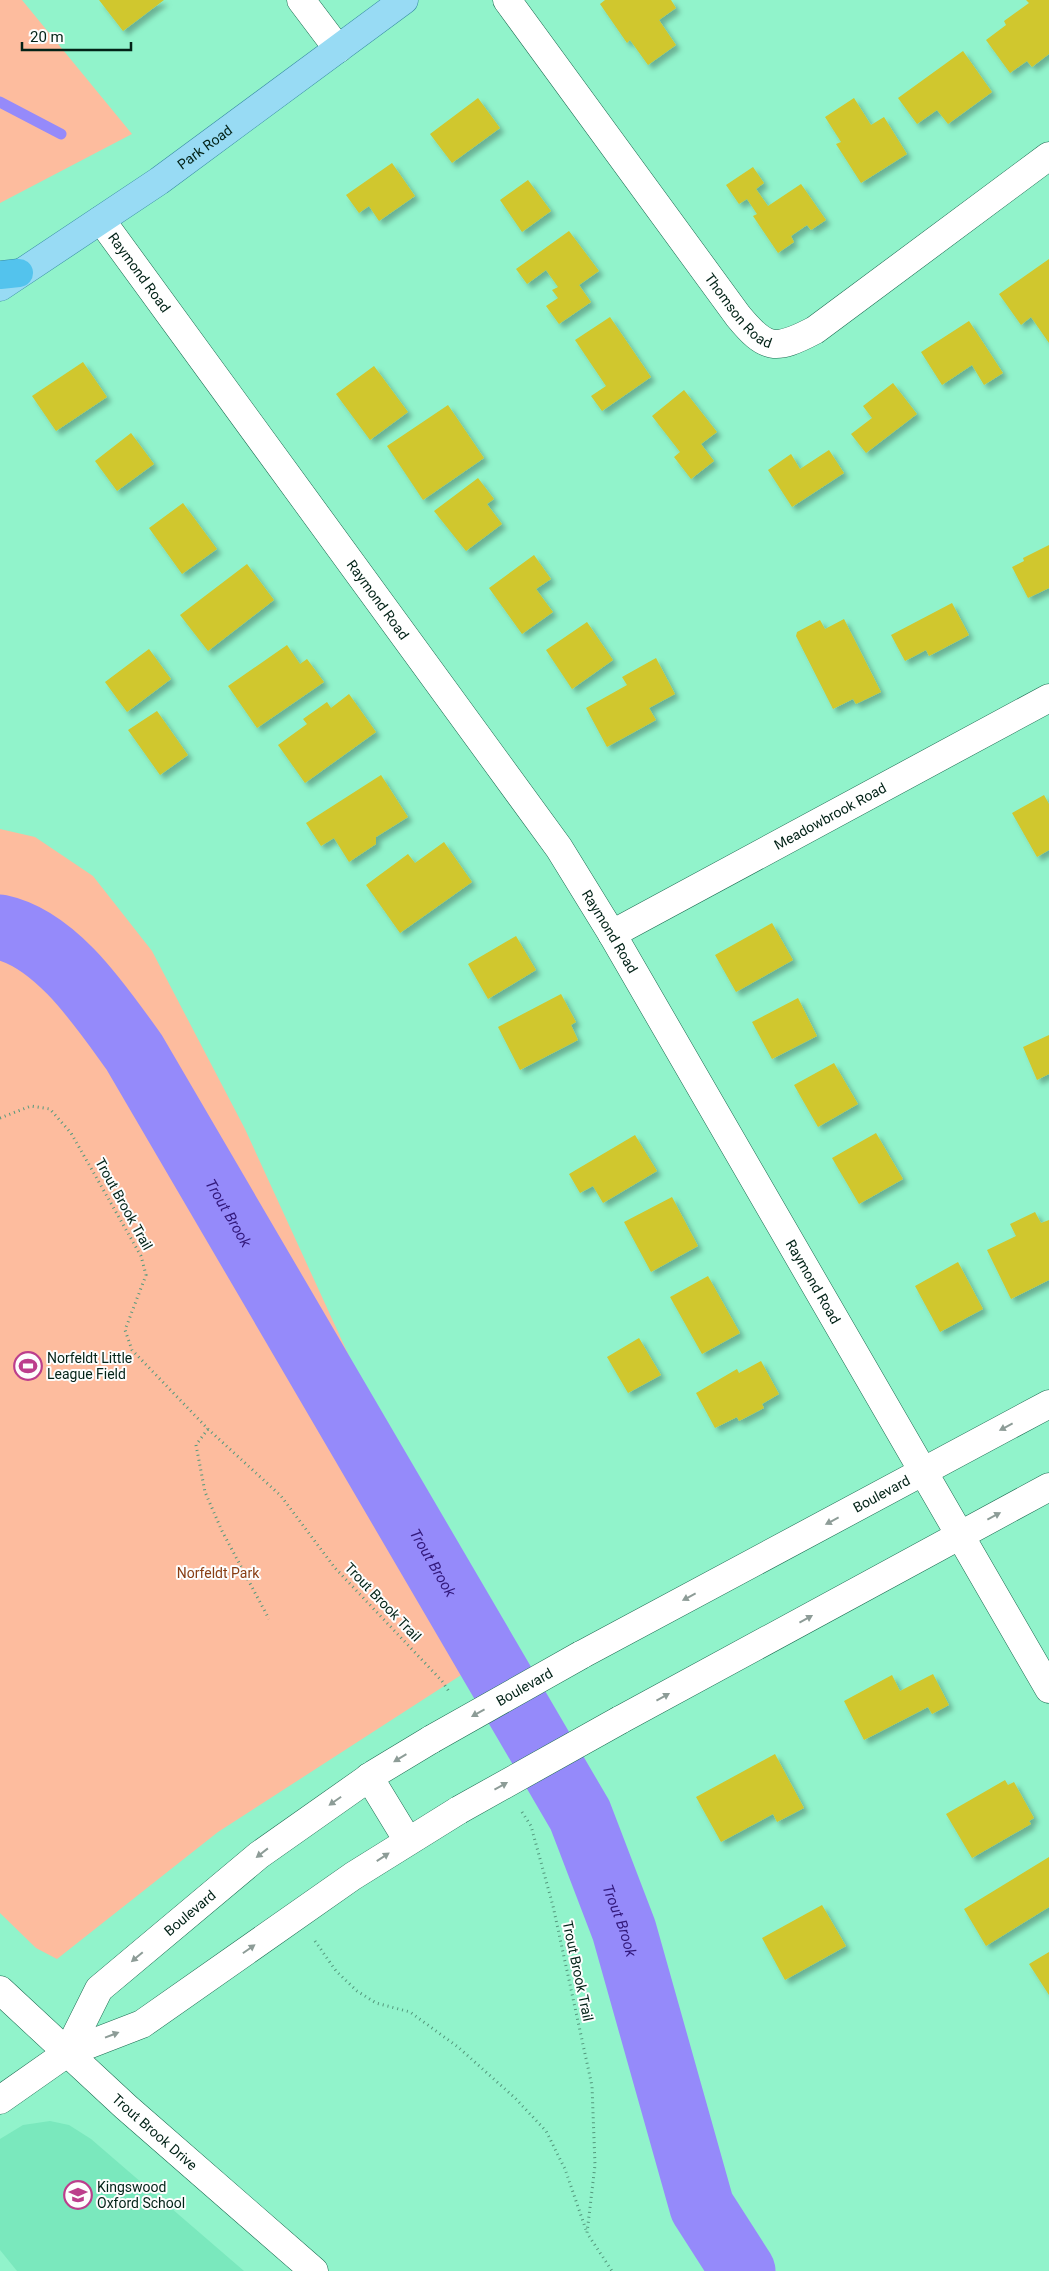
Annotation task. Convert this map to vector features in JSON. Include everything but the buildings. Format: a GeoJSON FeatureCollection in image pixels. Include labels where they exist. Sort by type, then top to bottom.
{"type":"FeatureCollection","features":[{"type":"Feature","properties":{"kind":"main road","name":"Park Road"},"geometry":{"type":"LineString","coordinates":[[6,279],[101,220],[159,181],[404,0]]}},
{"type":"Feature","properties":{"kind":"street"},"geometry":{"type":"LineString","coordinates":[[302,0],[338,49]]}},
{"type":"Feature","properties":{"kind":"street","name":"Thomson Road"},"geometry":{"type":"LineString","coordinates":[[507,0],[738,316],[752,333],[760,340],[769,344],[787,343],[815,330],[1049,156]]}},
{"type":"Feature","properties":{"kind":"street","name":"Raymond Road"},"geometry":{"type":"LineString","coordinates":[[101,220],[558,848],[612,934],[1049,1689]]}},
{"type":"Feature","properties":{"kind":"street","name":"Meadowbrook Road"},"geometry":{"type":"LineString","coordinates":[[612,934],[1049,698]]}},
{"type":"Feature","properties":{"kind":"street","name":"Boulevard"},"geometry":{"type":"LineString","coordinates":[[67,2053],[99,1989],[260,1855],[369,1777],[581,1654],[1049,1404]]}},
{"type":"Feature","properties":{"kind":"street","name":"Boulevard"},"geometry":{"type":"LineString","coordinates":[[0,2100],[67,2053],[142,2024],[353,1876],[459,1810],[620,1720],[1049,1487]]}},
{"type":"Feature","properties":{"kind":"street"},"geometry":{"type":"LineString","coordinates":[[369,1777],[408,1840]]}},
{"type":"Feature","properties":{"kind":"street","name":"Trout Brook Drive"},"geometry":{"type":"LineString","coordinates":[[0,1990],[67,2053],[314,2271]]}},
{"type":"Feature","properties":{"kind":"path","name":"Trout Brook Trail"},"geometry":{"type":"LineString","coordinates":[[0,1118],[31,1106],[50,1110],[71,1134],[141,1256],[146,1275],[125,1330],[132,1350],[208,1429],[281,1496],[335,1568],[442,1681],[453,1698]]}},
{"type":"Feature","properties":{"kind":"path"},"geometry":{"type":"LineString","coordinates":[[208,1429],[196,1445],[205,1492],[222,1531],[270,1619]]}},
{"type":"Feature","properties":{"kind":"path","name":"Trout Brook Trail"},"geometry":{"type":"LineString","coordinates":[[520,1809],[531,1826],[553,1906],[592,2086],[595,2165],[587,2233]]}},
{"type":"Feature","properties":{"kind":"path"},"geometry":{"type":"LineString","coordinates":[[320,1949],[336,1971],[357,1991],[376,2003],[410,2012],[458,2047],[515,2098],[546,2131],[565,2169],[587,2233],[612,2271]]}},
{"type":"Feature","properties":{"kind":"shaded area","name":"Kingswood Oxford School"},"geometry":{"type":"Polygon","coordinates":[[[50,2121],[69,2125],[91,2139],[244,2271],[17,2271],[0,2250],[0,2139],[23,2125],[50,2121]]]}},
{"type":"Feature","properties":{"kind":"green space"},"geometry":{"type":"Polygon","coordinates":[[[0,0],[22,0],[132,134],[0,203],[0,0]]]}},
{"type":"Feature","properties":{"kind":"green space","name":"Norfeldt Park"},"geometry":{"type":"Polygon","coordinates":[[[0,829],[35,837],[93,876],[152,951],[245,1129],[372,1406],[514,1641],[218,1832],[57,1959],[36,1948],[0,1913],[0,829]]]}},
{"type":"Feature","properties":{"kind":"waterway"},"geometry":{"type":"LineString","coordinates":[[0,102],[61,134]]}},
{"type":"Feature","properties":{"kind":"waterway","name":"Trout Brook"},"geometry":{"type":"LineString","coordinates":[[0,927],[21,934],[40,945],[59,960],[93,996],[134,1052],[580,1815],[624,1930],[702,2207],[743,2271]]}},
{"type":"Feature","properties":{"kind":"place","name":"Norfeldt Little League Field"},"geometry":{"type":"Point","coordinates":[28,1366]}},
{"type":"Feature","properties":{"kind":"place","name":"Kingswood Oxford School"},"geometry":{"type":"Point","coordinates":[78,2195]}}]}
